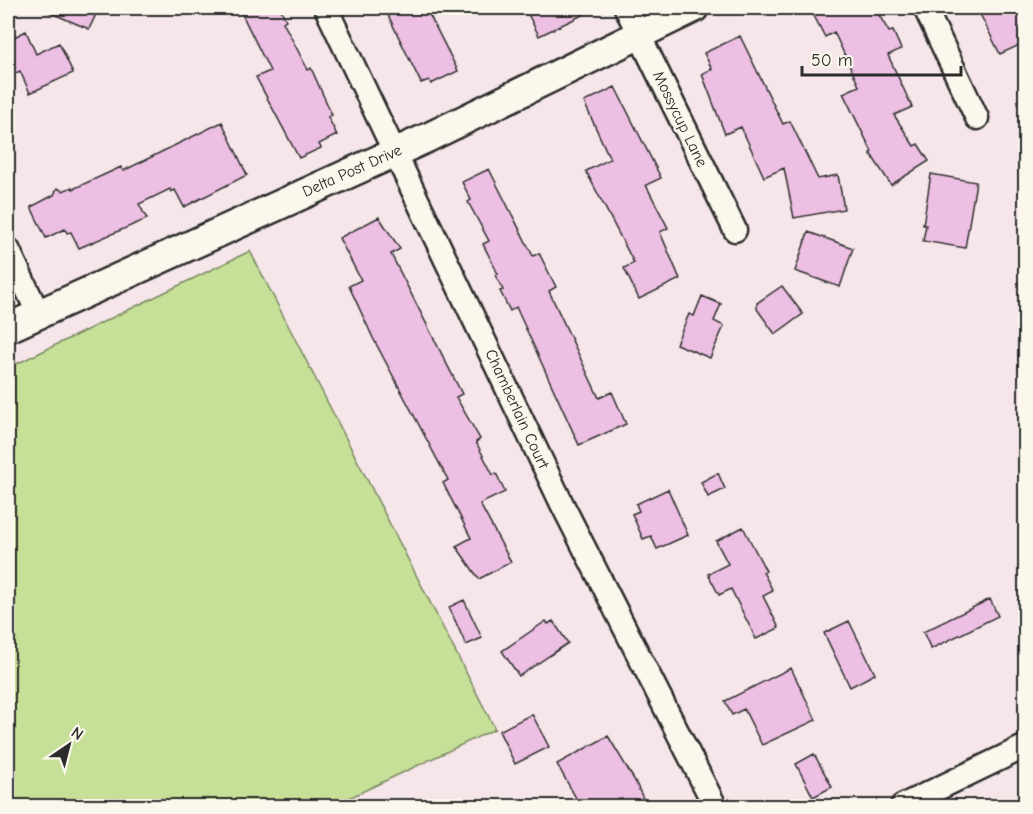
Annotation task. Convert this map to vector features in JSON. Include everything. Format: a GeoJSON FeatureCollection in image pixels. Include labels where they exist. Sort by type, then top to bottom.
{"type":"FeatureCollection","features":[{"type":"Feature","properties":{"kind":"street","name":"Chamberlain Court"},"geometry":{"type":"LineString","coordinates":[[326,8],[562,504],[715,807]]}},
{"type":"Feature","properties":{"kind":"street","name":"Mossycup Lane"},"geometry":{"type":"LineString","coordinates":[[626,8],[735,230]]}},
{"type":"Feature","properties":{"kind":"street","name":"Delta Post Drive"},"geometry":{"type":"LineString","coordinates":[[8,328],[396,151],[694,8]]}},
{"type":"Feature","properties":{"kind":"street"},"geometry":{"type":"LineString","coordinates":[[925,8],[977,118]]}},
{"type":"Feature","properties":{"kind":"street"},"geometry":{"type":"LineString","coordinates":[[8,249],[38,313]]}},
{"type":"Feature","properties":{"kind":"street"},"geometry":{"type":"LineString","coordinates":[[902,807],[1026,746]]}},
{"type":"Feature","properties":{"kind":"green space"},"geometry":{"type":"Polygon","coordinates":[[[250,251],[495,729],[332,806],[8,806],[8,368],[250,251]]]}},
{"type":"Feature","properties":{"kind":"building"},"geometry":{"type":"Polygon","coordinates":[[[39,8],[99,8],[89,29],[39,8]]]}},
{"type":"Feature","properties":{"kind":"building"},"geometry":{"type":"Polygon","coordinates":[[[239,8],[280,8],[286,20],[283,22],[308,70],[311,68],[332,115],[328,117],[337,135],[319,144],[321,148],[299,158],[256,77],[270,71],[239,8]]]}},
{"type":"Feature","properties":{"kind":"building"},"geometry":{"type":"Polygon","coordinates":[[[404,8],[426,8],[458,71],[431,84],[429,80],[421,83],[388,15],[404,8]]]}},
{"type":"Feature","properties":{"kind":"building"},"geometry":{"type":"Polygon","coordinates":[[[525,8],[597,8],[539,36],[525,8]]]}},
{"type":"Feature","properties":{"kind":"building"},"geometry":{"type":"Polygon","coordinates":[[[810,8],[875,8],[889,32],[893,31],[901,49],[888,55],[912,107],[894,115],[914,146],[918,144],[929,161],[891,185],[870,153],[872,152],[843,93],[859,86],[834,32],[825,37],[810,8]]]}},
{"type":"Feature","properties":{"kind":"building"},"geometry":{"type":"Polygon","coordinates":[[[977,8],[1026,8],[1026,42],[1000,54],[977,8]]]}},
{"type":"Feature","properties":{"kind":"building"},"geometry":{"type":"Polygon","coordinates":[[[26,31],[36,54],[59,43],[73,73],[30,93],[20,71],[8,77],[8,40],[26,31]]]}},
{"type":"Feature","properties":{"kind":"building"},"geometry":{"type":"Polygon","coordinates":[[[740,36],[783,124],[790,121],[818,179],[838,175],[844,209],[794,218],[784,168],[764,177],[741,127],[725,134],[702,74],[712,69],[704,53],[740,36]]]}},
{"type":"Feature","properties":{"kind":"building"},"geometry":{"type":"Polygon","coordinates":[[[615,87],[661,178],[646,185],[668,228],[660,232],[680,279],[639,299],[624,268],[634,263],[586,171],[610,159],[584,102],[615,87]]]}},
{"type":"Feature","properties":{"kind":"building"},"geometry":{"type":"Polygon","coordinates":[[[222,122],[247,175],[184,207],[175,190],[171,192],[170,189],[139,204],[147,219],[79,248],[71,232],[67,233],[65,229],[46,238],[31,207],[54,195],[57,188],[63,191],[72,187],[73,189],[121,167],[123,171],[222,122]]]}},
{"type":"Feature","properties":{"kind":"building"},"geometry":{"type":"Polygon","coordinates":[[[489,169],[533,256],[539,253],[556,287],[549,291],[599,398],[612,392],[626,424],[579,445],[516,307],[510,311],[500,291],[503,290],[495,275],[498,274],[483,244],[489,241],[468,202],[471,200],[462,182],[489,169]]]}},
{"type":"Feature","properties":{"kind":"building"},"geometry":{"type":"Polygon","coordinates":[[[931,174],[976,182],[965,248],[923,241],[926,225],[923,225],[931,174]]]}},
{"type":"Feature","properties":{"kind":"building"},"geometry":{"type":"Polygon","coordinates":[[[379,217],[400,249],[391,254],[462,394],[456,397],[480,439],[476,442],[493,475],[496,473],[505,492],[480,504],[511,562],[479,579],[456,546],[471,538],[443,483],[448,480],[373,338],[349,286],[361,280],[339,238],[379,217]]]}},
{"type":"Feature","properties":{"kind":"building"},"geometry":{"type":"Polygon","coordinates":[[[808,232],[853,248],[840,287],[795,271],[808,232]]]}},
{"type":"Feature","properties":{"kind":"building"},"geometry":{"type":"Polygon","coordinates":[[[782,286],[803,314],[775,334],[757,309],[757,303],[782,286]]]}},
{"type":"Feature","properties":{"kind":"building"},"geometry":{"type":"Polygon","coordinates":[[[702,296],[721,304],[714,321],[724,326],[710,358],[676,344],[689,314],[694,316],[702,296]]]}},
{"type":"Feature","properties":{"kind":"building"},"geometry":{"type":"Polygon","coordinates":[[[718,473],[725,489],[708,497],[701,482],[718,473]]]}},
{"type":"Feature","properties":{"kind":"building"},"geometry":{"type":"Polygon","coordinates":[[[668,489],[688,535],[657,549],[651,536],[643,539],[632,514],[639,511],[636,504],[668,489]]]}},
{"type":"Feature","properties":{"kind":"building"},"geometry":{"type":"Polygon","coordinates":[[[743,527],[766,571],[763,572],[773,591],[763,596],[779,628],[756,639],[731,589],[719,595],[708,574],[728,564],[716,541],[743,527]]]}},
{"type":"Feature","properties":{"kind":"building"},"geometry":{"type":"Polygon","coordinates":[[[990,599],[998,616],[931,649],[923,632],[990,599]]]}},
{"type":"Feature","properties":{"kind":"building"},"geometry":{"type":"Polygon","coordinates":[[[464,600],[482,638],[466,645],[449,607],[464,600]]]}},
{"type":"Feature","properties":{"kind":"building"},"geometry":{"type":"Polygon","coordinates":[[[546,621],[548,624],[553,621],[568,643],[519,676],[502,651],[546,621]]]}},
{"type":"Feature","properties":{"kind":"building"},"geometry":{"type":"Polygon","coordinates":[[[849,621],[875,674],[850,687],[824,633],[849,621]]]}},
{"type":"Feature","properties":{"kind":"building"},"geometry":{"type":"Polygon","coordinates":[[[791,668],[816,720],[762,745],[744,709],[732,715],[725,701],[791,668]]]}},
{"type":"Feature","properties":{"kind":"building"},"geometry":{"type":"Polygon","coordinates":[[[532,714],[549,747],[515,764],[499,731],[532,714]]]}},
{"type":"Feature","properties":{"kind":"building"},"geometry":{"type":"Polygon","coordinates":[[[608,736],[635,781],[647,807],[581,807],[557,764],[608,736]]]}},
{"type":"Feature","properties":{"kind":"building"},"geometry":{"type":"Polygon","coordinates":[[[814,754],[832,787],[813,797],[796,764],[814,754]]]}}]}
